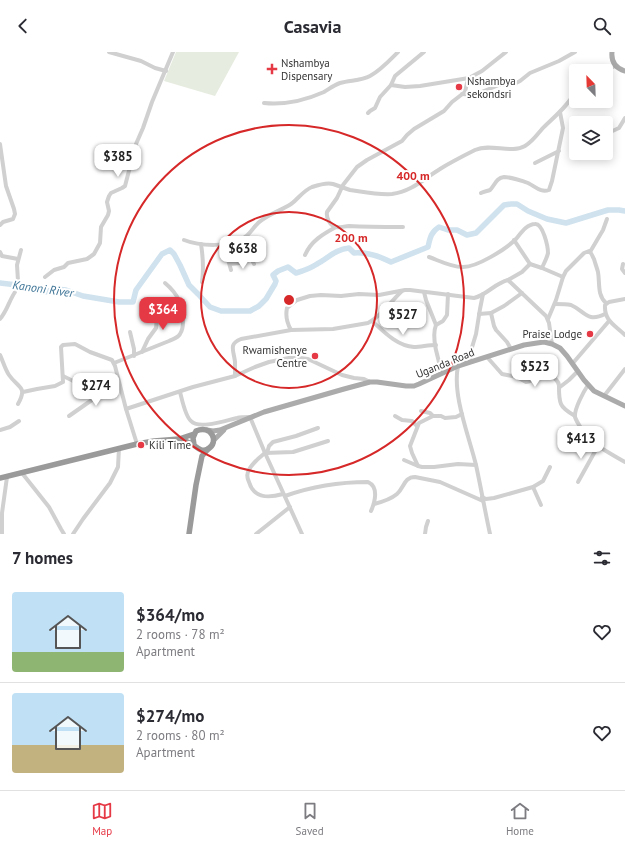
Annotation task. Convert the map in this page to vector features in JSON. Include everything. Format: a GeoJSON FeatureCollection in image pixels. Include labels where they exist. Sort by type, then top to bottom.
{"type":"FeatureCollection","features":[{"type":"Feature","properties":{"kind":"highway"},"geometry":{"type":"LineString","coordinates":[[179,440],[200,430],[207,430],[212,434],[214,440],[213,444],[202,456],[189,534]]}},
{"type":"Feature","properties":{"kind":"highway"},"geometry":{"type":"LineString","coordinates":[[194,434],[193,438],[201,463]]}},
{"type":"Feature","properties":{"kind":"highway"},"geometry":{"type":"LineString","coordinates":[[0,478],[154,441],[179,440],[188,442],[200,450],[208,449]]}},
{"type":"Feature","properties":{"kind":"main road"},"geometry":{"type":"LineString","coordinates":[[612,52],[611,57],[615,66],[625,71]]}},
{"type":"Feature","properties":{"kind":"main road","name":"Uganda Road"},"geometry":{"type":"LineString","coordinates":[[207,430],[217,430],[228,427],[264,412],[370,382],[414,386],[458,366],[504,351],[537,343],[544,342],[552,344]]}},
{"type":"Feature","properties":{"kind":"main road"},"geometry":{"type":"LineString","coordinates":[[552,344],[560,348],[594,391],[625,406]]}},
{"type":"Feature","properties":{"kind":"main road","name":"Uganda Road"},"geometry":{"type":"LineString","coordinates":[[214,440],[228,427]]}},
{"type":"Feature","properties":{"kind":"street"},"geometry":{"type":"LineString","coordinates":[[109,52],[141,61],[154,68],[166,71]]}},
{"type":"Feature","properties":{"kind":"street"},"geometry":{"type":"LineString","coordinates":[[45,277],[54,270],[64,267],[68,263],[90,258],[96,250],[100,242],[101,227],[109,211],[108,198],[111,193],[125,186],[136,144],[173,52]]}},
{"type":"Feature","properties":{"kind":"street"},"geometry":{"type":"LineString","coordinates":[[264,103],[282,104],[324,92],[339,84],[366,78],[382,68],[398,52]]}},
{"type":"Feature","properties":{"kind":"street"},"geometry":{"type":"LineString","coordinates":[[368,113],[375,108],[382,94],[391,85],[394,78],[424,52]]}},
{"type":"Feature","properties":{"kind":"street"},"geometry":{"type":"LineString","coordinates":[[391,85],[405,87],[420,86],[469,78],[482,71],[506,52]]}},
{"type":"Feature","properties":{"kind":"street"},"geometry":{"type":"LineString","coordinates":[[462,94],[474,95],[499,85],[514,84],[530,73],[559,61],[575,52]]}},
{"type":"Feature","properties":{"kind":"street"},"geometry":{"type":"LineString","coordinates":[[336,227],[331,224],[326,215],[327,212],[337,198],[343,185],[360,164],[402,141],[414,129],[444,111],[452,102],[465,92],[469,78]]}},
{"type":"Feature","properties":{"kind":"street"},"geometry":{"type":"LineString","coordinates":[[184,240],[201,244],[224,245],[242,239],[246,237],[262,219],[291,204],[312,187],[325,184],[372,193],[394,194],[400,192],[415,186],[439,169],[476,150],[489,147],[518,149],[524,147],[569,102]]}},
{"type":"Feature","properties":{"kind":"street"},"geometry":{"type":"LineString","coordinates":[[481,193],[489,190],[498,179],[504,177],[521,181],[544,191],[547,191],[550,188],[564,128],[560,112]]}},
{"type":"Feature","properties":{"kind":"street"},"geometry":{"type":"LineString","coordinates":[[613,131],[619,128],[625,118]]}},
{"type":"Feature","properties":{"kind":"street"},"geometry":{"type":"LineString","coordinates":[[0,144],[6,186],[15,214],[13,219],[3,222],[0,225]]}},
{"type":"Feature","properties":{"kind":"street"},"geometry":{"type":"LineString","coordinates":[[535,163],[559,150]]}},
{"type":"Feature","properties":{"kind":"street"},"geometry":{"type":"LineString","coordinates":[[590,252],[603,230],[607,219]]}},
{"type":"Feature","properties":{"kind":"street"},"geometry":{"type":"LineString","coordinates":[[429,257],[449,265],[464,267],[471,266],[494,255],[530,226],[536,224],[540,225],[548,250],[548,255],[542,268]]}},
{"type":"Feature","properties":{"kind":"street"},"geometry":{"type":"LineString","coordinates":[[305,255],[310,245],[336,227],[403,227]]}},
{"type":"Feature","properties":{"kind":"street"},"geometry":{"type":"LineString","coordinates":[[242,239],[254,264]]}},
{"type":"Feature","properties":{"kind":"street"},"geometry":{"type":"LineString","coordinates":[[514,240],[530,264],[563,276]]}},
{"type":"Feature","properties":{"kind":"street"},"geometry":{"type":"LineString","coordinates":[[201,244],[204,263],[202,282]]}},
{"type":"Feature","properties":{"kind":"street"},"geometry":{"type":"LineString","coordinates":[[224,245],[231,270]]}},
{"type":"Feature","properties":{"kind":"street"},"geometry":{"type":"LineString","coordinates":[[18,281],[17,265],[21,250]]}},
{"type":"Feature","properties":{"kind":"street"},"geometry":{"type":"LineString","coordinates":[[548,319],[566,271],[584,253],[587,251],[590,252]]}},
{"type":"Feature","properties":{"kind":"street"},"geometry":{"type":"LineString","coordinates":[[0,252],[2,256],[18,259]]}},
{"type":"Feature","properties":{"kind":"street"},"geometry":{"type":"LineString","coordinates":[[590,252],[598,271],[600,296],[606,303]]}},
{"type":"Feature","properties":{"kind":"street"},"geometry":{"type":"LineString","coordinates":[[230,264],[251,259]]}},
{"type":"Feature","properties":{"kind":"street"},"geometry":{"type":"LineString","coordinates":[[290,330],[287,323],[287,308],[297,300],[310,296],[341,296],[359,294],[380,295],[402,290],[414,290],[474,298],[522,272],[530,264]]}},
{"type":"Feature","properties":{"kind":"street"},"geometry":{"type":"LineString","coordinates":[[623,264],[622,269],[625,273]]}},
{"type":"Feature","properties":{"kind":"street"},"geometry":{"type":"LineString","coordinates":[[508,280],[542,311],[548,319],[552,344]]}},
{"type":"Feature","properties":{"kind":"street"},"geometry":{"type":"LineString","coordinates":[[114,363],[169,341],[180,334],[184,317],[181,304],[172,288],[165,283]]}},
{"type":"Feature","properties":{"kind":"street"},"geometry":{"type":"LineString","coordinates":[[235,376],[235,362],[232,346],[235,341],[290,330],[333,329],[368,323],[384,311],[402,290]]}},
{"type":"Feature","properties":{"kind":"street"},"geometry":{"type":"LineString","coordinates":[[0,319],[15,292]]}},
{"type":"Feature","properties":{"kind":"street"},"geometry":{"type":"LineString","coordinates":[[424,292],[436,325],[434,330],[436,345],[443,373]]}},
{"type":"Feature","properties":{"kind":"street"},"geometry":{"type":"LineString","coordinates":[[479,314],[492,313],[522,293]]}},
{"type":"Feature","properties":{"kind":"street"},"geometry":{"type":"LineString","coordinates":[[436,325],[443,321],[446,315],[448,294]]}},
{"type":"Feature","properties":{"kind":"street"},"geometry":{"type":"LineString","coordinates":[[471,362],[470,354],[476,334],[483,294]]}},
{"type":"Feature","properties":{"kind":"street"},"geometry":{"type":"LineString","coordinates":[[606,303],[625,300]]}},
{"type":"Feature","properties":{"kind":"street"},"geometry":{"type":"LineString","coordinates":[[606,303],[605,314],[609,321],[623,331],[625,335]]}},
{"type":"Feature","properties":{"kind":"street"},"geometry":{"type":"LineString","coordinates":[[554,304],[569,305],[586,315],[593,317],[605,314]]}},
{"type":"Feature","properties":{"kind":"street"},"geometry":{"type":"LineString","coordinates":[[492,313],[494,326],[511,349]]}},
{"type":"Feature","properties":{"kind":"street"},"geometry":{"type":"LineString","coordinates":[[142,352],[148,339],[156,328],[156,320],[158,317],[184,317]]}},
{"type":"Feature","properties":{"kind":"street"},"geometry":{"type":"LineString","coordinates":[[372,321],[399,343],[406,346],[417,347],[436,345]]}},
{"type":"Feature","properties":{"kind":"street"},"geometry":{"type":"LineString","coordinates":[[573,363],[609,321]]}},
{"type":"Feature","properties":{"kind":"street"},"geometry":{"type":"LineString","coordinates":[[130,332],[134,356]]}},
{"type":"Feature","properties":{"kind":"street"},"geometry":{"type":"LineString","coordinates":[[504,351],[507,342]]}},
{"type":"Feature","properties":{"kind":"street"},"geometry":{"type":"LineString","coordinates":[[23,392],[61,384],[63,381],[61,347],[64,345],[75,344],[90,352],[112,360],[137,444]]}},
{"type":"Feature","properties":{"kind":"street"},"geometry":{"type":"LineString","coordinates":[[0,355],[9,374],[23,392],[18,404]]}},
{"type":"Feature","properties":{"kind":"street"},"geometry":{"type":"LineString","coordinates":[[126,409],[235,376],[269,362],[294,357],[314,362],[342,375],[364,379],[370,382]]}},
{"type":"Feature","properties":{"kind":"street"},"geometry":{"type":"LineString","coordinates":[[487,357],[502,374],[517,377],[526,382],[534,379],[542,373],[554,378],[560,387],[559,396],[562,405],[575,416],[584,432],[598,446],[625,462]]}},
{"type":"Feature","properties":{"kind":"street"},"geometry":{"type":"LineString","coordinates":[[458,366],[456,380],[460,406],[476,465],[490,534]]}},
{"type":"Feature","properties":{"kind":"street"},"geometry":{"type":"LineString","coordinates":[[604,396],[625,369]]}},
{"type":"Feature","properties":{"kind":"street"},"geometry":{"type":"LineString","coordinates":[[560,387],[570,380],[578,371]]}},
{"type":"Feature","properties":{"kind":"street"},"geometry":{"type":"LineString","coordinates":[[63,376],[81,386],[93,399]]}},
{"type":"Feature","properties":{"kind":"street"},"geometry":{"type":"LineString","coordinates":[[575,416],[582,395],[588,385]]}},
{"type":"Feature","properties":{"kind":"street"},"geometry":{"type":"LineString","coordinates":[[68,416],[109,388],[120,386]]}},
{"type":"Feature","properties":{"kind":"street"},"geometry":{"type":"LineString","coordinates":[[180,392],[190,420],[193,423],[217,424],[235,418],[250,417],[302,534]]}},
{"type":"Feature","properties":{"kind":"street"},"geometry":{"type":"LineString","coordinates":[[421,411],[430,413],[433,416]]}},
{"type":"Feature","properties":{"kind":"street"},"geometry":{"type":"LineString","coordinates":[[418,466],[410,446],[418,423],[433,416],[441,416],[445,418],[456,417],[462,414]]}},
{"type":"Feature","properties":{"kind":"street"},"geometry":{"type":"LineString","coordinates":[[395,416],[402,420],[412,421],[417,426]]}},
{"type":"Feature","properties":{"kind":"street"},"geometry":{"type":"LineString","coordinates":[[0,430],[10,427],[19,421]]}},
{"type":"Feature","properties":{"kind":"street"},"geometry":{"type":"LineString","coordinates":[[318,428],[273,442],[269,446],[266,453],[254,463],[249,470],[247,475],[251,488],[260,495],[276,496],[325,485],[368,482],[373,487],[375,494],[374,504],[371,511]]}},
{"type":"Feature","properties":{"kind":"street"},"geometry":{"type":"LineString","coordinates":[[266,453],[293,452],[328,441]]}},
{"type":"Feature","properties":{"kind":"street"},"geometry":{"type":"LineString","coordinates":[[578,482],[598,446]]}},
{"type":"Feature","properties":{"kind":"street"},"geometry":{"type":"LineString","coordinates":[[73,534],[110,483],[118,467],[120,448]]}},
{"type":"Feature","properties":{"kind":"street"},"geometry":{"type":"LineString","coordinates":[[404,460],[418,466],[434,467],[458,464],[476,465]]}},
{"type":"Feature","properties":{"kind":"street"},"geometry":{"type":"LineString","coordinates":[[374,504],[397,495],[407,480],[411,477],[440,482],[482,499],[494,498],[533,487],[542,481],[550,467]]}},
{"type":"Feature","properties":{"kind":"street"},"geometry":{"type":"LineString","coordinates":[[22,473],[49,507],[64,534]]}},
{"type":"Feature","properties":{"kind":"street"},"geometry":{"type":"LineString","coordinates":[[2,534],[2,513],[7,477]]}},
{"type":"Feature","properties":{"kind":"street"},"geometry":{"type":"LineString","coordinates":[[533,487],[541,506]]}},
{"type":"Feature","properties":{"kind":"street"},"geometry":{"type":"LineString","coordinates":[[256,534],[290,507]]}},
{"type":"Feature","properties":{"kind":"street"},"geometry":{"type":"LineString","coordinates":[[425,534],[428,521]]}},
{"type":"Feature","properties":{"kind":"shaded area"},"geometry":{"type":"Polygon","coordinates":[[[176,52],[239,52],[215,96],[164,81],[176,52]]]}},
{"type":"Feature","properties":{"kind":"waterway","name":"Kanoni River"},"geometry":{"type":"LineString","coordinates":[[0,283],[17,285],[37,291],[45,292],[56,289],[66,290],[83,296],[119,302],[133,302],[136,290],[162,254],[170,250],[180,265],[189,285],[210,307],[221,311],[250,311],[259,306],[266,299],[276,281],[273,275],[278,271],[288,267],[296,273],[312,267],[336,252],[349,248],[354,253],[373,255],[391,262],[428,247],[430,238],[439,227],[448,230],[457,230],[467,235],[476,233],[504,205],[517,204],[528,211],[547,219],[566,223],[608,210],[625,211]]}},
{"type":"Feature","properties":{"kind":"place","name":"Nshambya Dispensary"},"geometry":{"type":"Point","coordinates":[272,69]}},
{"type":"Feature","properties":{"kind":"place","name":"Nshambya sekondsri"},"geometry":{"type":"Point","coordinates":[459,87]}},
{"type":"Feature","properties":{"kind":"place","name":"Praise Lodge"},"geometry":{"type":"Point","coordinates":[590,334]}},
{"type":"Feature","properties":{"kind":"place","name":"Rwamishenye Centre"},"geometry":{"type":"Point","coordinates":[315,356]}},
{"type":"Feature","properties":{"kind":"place","name":"Kili Time"},"geometry":{"type":"Point","coordinates":[141,445]}}]}
